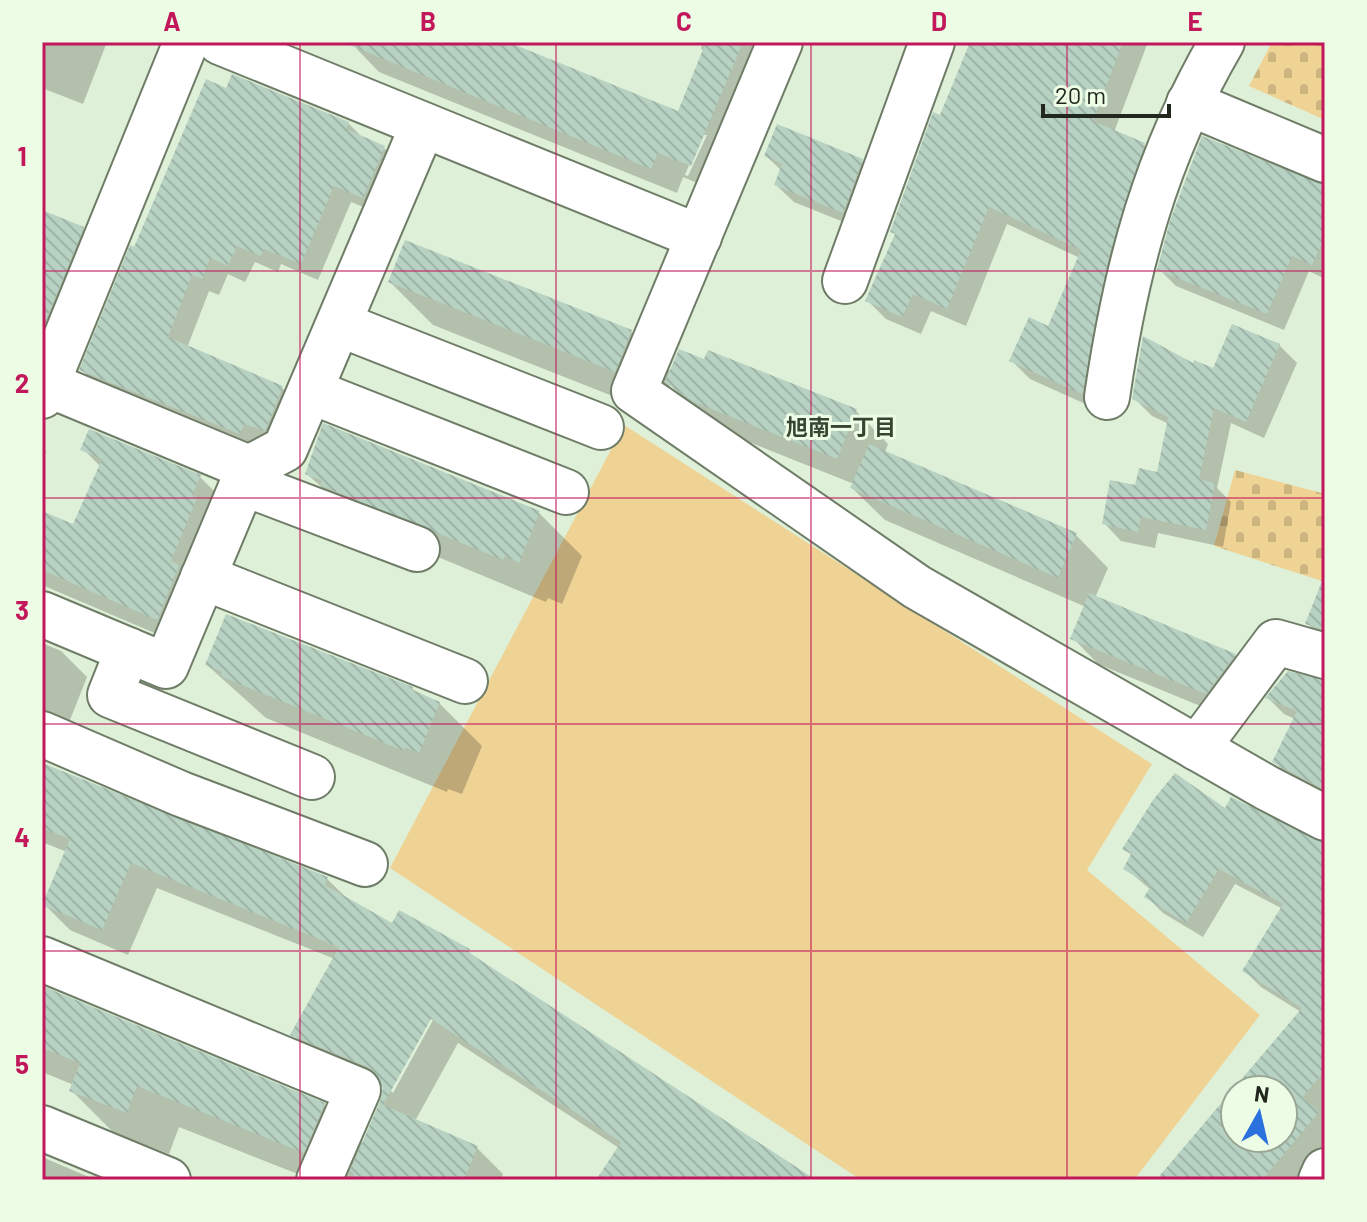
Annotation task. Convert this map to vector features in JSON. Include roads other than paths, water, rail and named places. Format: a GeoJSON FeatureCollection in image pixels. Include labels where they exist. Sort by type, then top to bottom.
{"type":"FeatureCollection","features":[{"type":"Feature","properties":{"kind":"street"},"geometry":{"type":"LineString","coordinates":[[186,42],[45,390],[417,549]]}},
{"type":"Feature","properties":{"kind":"street"},"geometry":{"type":"LineString","coordinates":[[220,42],[699,237]]}},
{"type":"Feature","properties":{"kind":"street"},"geometry":{"type":"LineString","coordinates":[[780,42],[634,391],[917,587],[1325,818]]}},
{"type":"Feature","properties":{"kind":"street"},"geometry":{"type":"LineString","coordinates":[[845,281],[932,42]]}},
{"type":"Feature","properties":{"kind":"street"},"geometry":{"type":"LineString","coordinates":[[1107,397],[1121,307],[1147,204],[1209,46]]}},
{"type":"Feature","properties":{"kind":"street"},"geometry":{"type":"LineString","coordinates":[[1189,103],[1325,160]]}},
{"type":"Feature","properties":{"kind":"street"},"geometry":{"type":"LineString","coordinates":[[42,614],[166,666],[246,475],[285,449],[423,125]]}},
{"type":"Feature","properties":{"kind":"street"},"geometry":{"type":"LineString","coordinates":[[339,324],[601,427]]}},
{"type":"Feature","properties":{"kind":"street"},"geometry":{"type":"LineString","coordinates":[[310,391],[566,492]]}},
{"type":"Feature","properties":{"kind":"street"},"geometry":{"type":"LineString","coordinates":[[203,577],[465,681]]}},
{"type":"Feature","properties":{"kind":"street"},"geometry":{"type":"LineString","coordinates":[[1197,748],[1276,642],[1325,656]]}},
{"type":"Feature","properties":{"kind":"street"},"geometry":{"type":"LineString","coordinates":[[128,650],[110,695],[312,777]]}},
{"type":"Feature","properties":{"kind":"street"},"geometry":{"type":"LineString","coordinates":[[42,734],[181,794],[365,864]]}},
{"type":"Feature","properties":{"kind":"street"},"geometry":{"type":"LineString","coordinates":[[42,959],[358,1090],[319,1180]]}},
{"type":"Feature","properties":{"kind":"street"},"geometry":{"type":"LineString","coordinates":[[44,1135],[168,1180]]}},
{"type":"Feature","properties":{"kind":"street"},"geometry":{"type":"LineString","coordinates":[[1321,1180],[1325,1171]]}},
{"type":"Feature","properties":{"kind":"district","name":"旭南一丁目"},"geometry":{"type":"Point","coordinates":[841,426]}}]}
